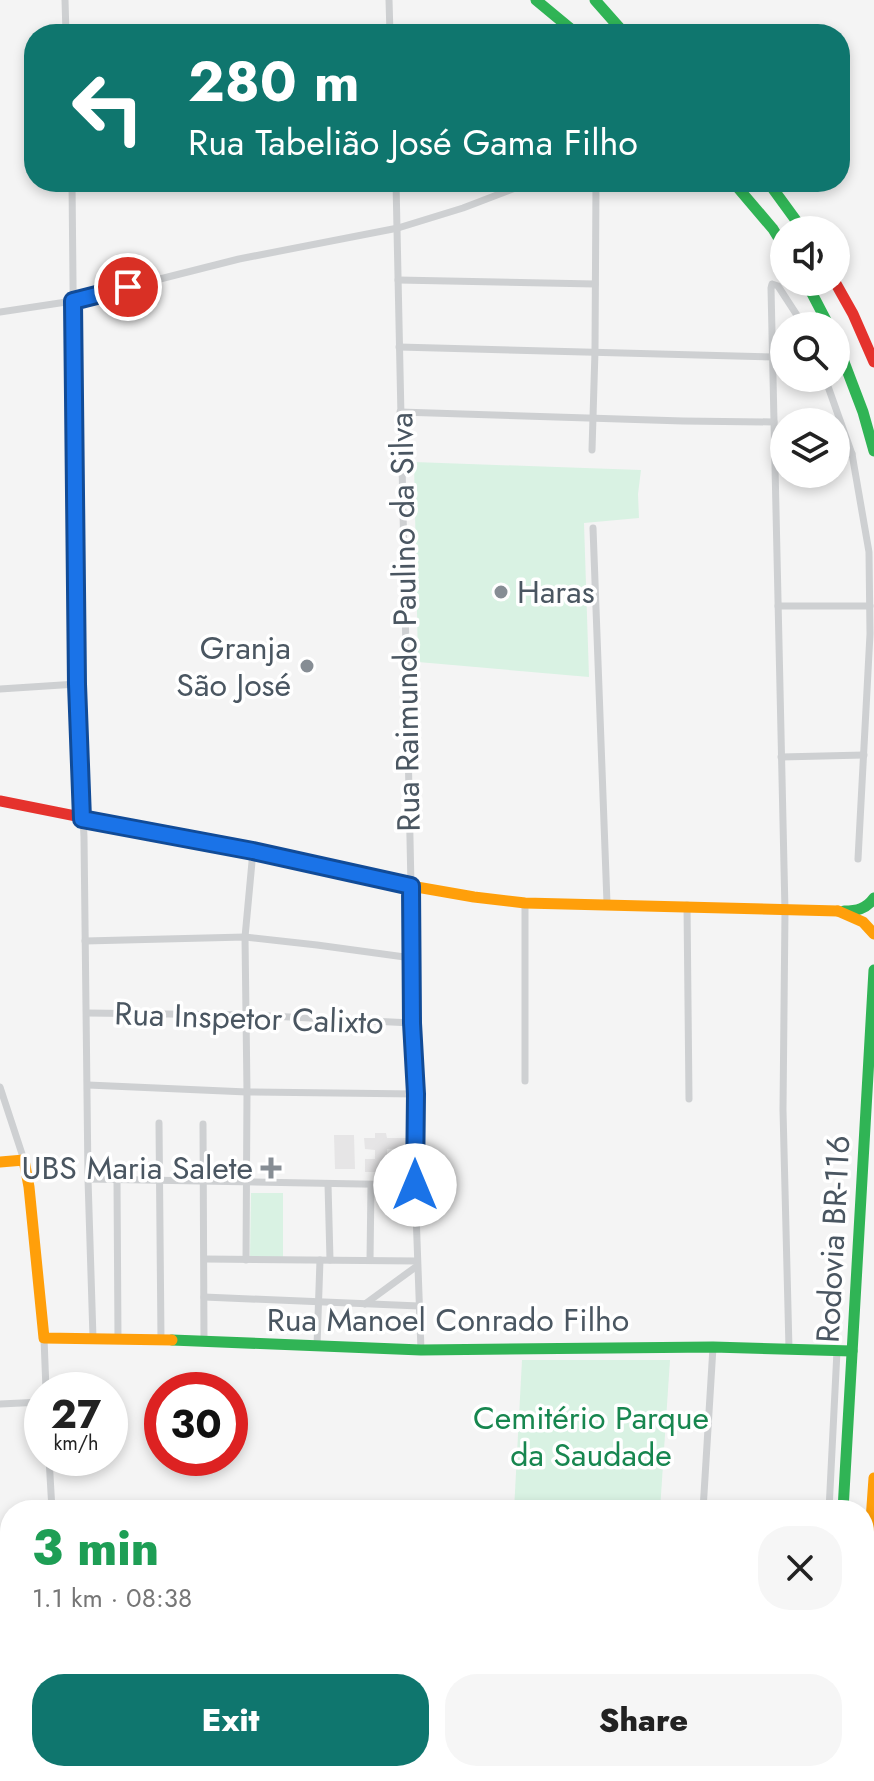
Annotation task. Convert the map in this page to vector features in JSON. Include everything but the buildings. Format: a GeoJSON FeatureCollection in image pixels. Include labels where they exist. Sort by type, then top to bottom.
{"type":"FeatureCollection","features":[{"type":"Feature","properties":{"kind":"main road"},"geometry":{"type":"LineString","coordinates":[[536,0],[565,24]]}},
{"type":"Feature","properties":{"kind":"main road"},"geometry":{"type":"LineString","coordinates":[[595,0],[616,24]]}},
{"type":"Feature","properties":{"kind":"main road"},"geometry":{"type":"LineString","coordinates":[[742,192],[770,225]]}},
{"type":"Feature","properties":{"kind":"main road"},"geometry":{"type":"LineString","coordinates":[[775,192],[793,216]]}},
{"type":"Feature","properties":{"kind":"main road"},"geometry":{"type":"LineString","coordinates":[[843,296],[874,362]]}},
{"type":"Feature","properties":{"kind":"main road"},"geometry":{"type":"LineString","coordinates":[[850,378],[874,451]]}},
{"type":"Feature","properties":{"kind":"main road"},"geometry":{"type":"LineString","coordinates":[[0,801],[487,899],[858,911],[874,898]]}},
{"type":"Feature","properties":{"kind":"main road"},"geometry":{"type":"LineString","coordinates":[[838,911],[860,919],[874,934]]}},
{"type":"Feature","properties":{"kind":"main road","name":"Rodovia BR-116"},"geometry":{"type":"LineString","coordinates":[[844,1500],[874,970]]}},
{"type":"Feature","properties":{"kind":"main road"},"geometry":{"type":"LineString","coordinates":[[0,1162],[24,1160],[44,1338]]}},
{"type":"Feature","properties":{"kind":"main road","name":"Rua Manoel Conrado Filho"},"geometry":{"type":"LineString","coordinates":[[44,1338],[421,1350],[713,1347],[852,1351]]}},
{"type":"Feature","properties":{"kind":"main road"},"geometry":{"type":"LineString","coordinates":[[873,1500],[874,1478]]}},
{"type":"Feature","properties":{"kind":"street"},"geometry":{"type":"LineString","coordinates":[[65,0],[66,24]]}},
{"type":"Feature","properties":{"kind":"street"},"geometry":{"type":"LineString","coordinates":[[389,0],[390,24]]}},
{"type":"Feature","properties":{"kind":"street"},"geometry":{"type":"LineString","coordinates":[[72,192],[77,684],[93,1338]]}},
{"type":"Feature","properties":{"kind":"street","name":"Rua Raimundo Paulino da Silva"},"geometry":{"type":"LineString","coordinates":[[396,192],[412,1023],[416,1094],[415,1185],[421,1350]]}},
{"type":"Feature","properties":{"kind":"street"},"geometry":{"type":"LineString","coordinates":[[0,312],[73,301],[293,247],[398,228],[505,192]]}},
{"type":"Feature","properties":{"kind":"street"},"geometry":{"type":"LineString","coordinates":[[592,450],[596,192]]}},
{"type":"Feature","properties":{"kind":"street"},"geometry":{"type":"LineString","coordinates":[[398,280],[595,284]]}},
{"type":"Feature","properties":{"kind":"street"},"geometry":{"type":"LineString","coordinates":[[772,312],[772,284],[778,286],[795,312]]}},
{"type":"Feature","properties":{"kind":"street"},"geometry":{"type":"LineString","coordinates":[[399,347],[770,357]]}},
{"type":"Feature","properties":{"kind":"street"},"geometry":{"type":"LineString","coordinates":[[830,392],[852,454],[867,533],[870,606],[858,859]]}},
{"type":"Feature","properties":{"kind":"street"},"geometry":{"type":"LineString","coordinates":[[400,412],[770,422]]}},
{"type":"Feature","properties":{"kind":"street"},"geometry":{"type":"LineString","coordinates":[[775,488],[785,911],[783,1110],[789,1349]]}},
{"type":"Feature","properties":{"kind":"street"},"geometry":{"type":"LineString","coordinates":[[593,528],[607,903]]}},
{"type":"Feature","properties":{"kind":"street"},"geometry":{"type":"LineString","coordinates":[[778,606],[870,606]]}},
{"type":"Feature","properties":{"kind":"street"},"geometry":{"type":"LineString","coordinates":[[0,689],[77,684]]}},
{"type":"Feature","properties":{"kind":"street"},"geometry":{"type":"LineString","coordinates":[[781,757],[864,755]]}},
{"type":"Feature","properties":{"kind":"street"},"geometry":{"type":"LineString","coordinates":[[246,1260],[245,937],[253,851]]}},
{"type":"Feature","properties":{"kind":"street"},"geometry":{"type":"LineString","coordinates":[[525,902],[525,1081]]}},
{"type":"Feature","properties":{"kind":"street"},"geometry":{"type":"LineString","coordinates":[[687,905],[689,1099]]}},
{"type":"Feature","properties":{"kind":"street"},"geometry":{"type":"LineString","coordinates":[[85,941],[245,937],[412,958]]}},
{"type":"Feature","properties":{"kind":"street","name":"Rua Inspetor Calixto"},"geometry":{"type":"LineString","coordinates":[[87,1013],[247,1015],[412,1023]]}},
{"type":"Feature","properties":{"kind":"street"},"geometry":{"type":"LineString","coordinates":[[88,1085],[247,1092],[416,1094]]}},
{"type":"Feature","properties":{"kind":"street"},"geometry":{"type":"LineString","coordinates":[[0,1087],[24,1160]]}},
{"type":"Feature","properties":{"kind":"street"},"geometry":{"type":"LineString","coordinates":[[159,1123],[161,1340]]}},
{"type":"Feature","properties":{"kind":"street"},"geometry":{"type":"LineString","coordinates":[[203,1124],[204,1342]]}},
{"type":"Feature","properties":{"kind":"street"},"geometry":{"type":"LineString","coordinates":[[88,1179],[415,1185]]}},
{"type":"Feature","properties":{"kind":"street"},"geometry":{"type":"LineString","coordinates":[[117,1180],[118,1339]]}},
{"type":"Feature","properties":{"kind":"street"},"geometry":{"type":"LineString","coordinates":[[328,1184],[330,1260]]}},
{"type":"Feature","properties":{"kind":"street"},"geometry":{"type":"LineString","coordinates":[[370,1260],[371,1185]]}},
{"type":"Feature","properties":{"kind":"street"},"geometry":{"type":"LineString","coordinates":[[205,1259],[417,1263]]}},
{"type":"Feature","properties":{"kind":"street"},"geometry":{"type":"LineString","coordinates":[[317,1346],[320,1260]]}},
{"type":"Feature","properties":{"kind":"street"},"geometry":{"type":"LineString","coordinates":[[365,1304],[417,1263]]}},
{"type":"Feature","properties":{"kind":"street"},"geometry":{"type":"LineString","coordinates":[[204,1297],[419,1306]]}},
{"type":"Feature","properties":{"kind":"street"},"geometry":{"type":"LineString","coordinates":[[44,1338],[45,1372]]}},
{"type":"Feature","properties":{"kind":"street"},"geometry":{"type":"LineString","coordinates":[[704,1500],[713,1347]]}},
{"type":"Feature","properties":{"kind":"street"},"geometry":{"type":"LineString","coordinates":[[830,1500],[837,1351]]}},
{"type":"Feature","properties":{"kind":"street"},"geometry":{"type":"LineString","coordinates":[[0,1404],[24,1403]]}},
{"type":"Feature","properties":{"kind":"street"},"geometry":{"type":"LineString","coordinates":[[50,1476],[51,1500]]}},
{"type":"Feature","properties":{"kind":"shaded area"},"geometry":{"type":"Polygon","coordinates":[[[375,1133],[386,1133],[387,1138],[408,1138],[408,1148],[387,1149],[387,1159],[408,1159],[408,1172],[365,1172],[365,1159],[375,1159],[375,1150],[365,1149],[364,1138],[375,1138],[375,1133]]]}},
{"type":"Feature","properties":{"kind":"shaded area"},"geometry":{"type":"Polygon","coordinates":[[[334,1135],[354,1135],[355,1169],[335,1169],[334,1135]]]}},
{"type":"Feature","properties":{"kind":"green space","name":"Haras"},"geometry":{"type":"Polygon","coordinates":[[[414,462],[641,470],[639,518],[584,523],[589,677],[418,662],[414,462]]]}},
{"type":"Feature","properties":{"kind":"green space"},"geometry":{"type":"Polygon","coordinates":[[[251,1193],[283,1193],[283,1258],[250,1258],[251,1193]]]}},
{"type":"Feature","properties":{"kind":"green space","name":"Cemitério Parque da Saudade"},"geometry":{"type":"Polygon","coordinates":[[[522,1360],[670,1360],[661,1500],[515,1500],[522,1360]]]}},
{"type":"Feature","properties":{"kind":"traffic: fast"},"geometry":{"type":"LineString","coordinates":[[536,0],[565,24]]}},
{"type":"Feature","properties":{"kind":"traffic: fast"},"geometry":{"type":"LineString","coordinates":[[595,0],[616,24]]}},
{"type":"Feature","properties":{"kind":"traffic: fast"},"geometry":{"type":"LineString","coordinates":[[742,192],[770,225]]}},
{"type":"Feature","properties":{"kind":"traffic: fast"},"geometry":{"type":"LineString","coordinates":[[775,192],[793,216]]}},
{"type":"Feature","properties":{"kind":"traffic: fast"},"geometry":{"type":"LineString","coordinates":[[813,296],[822,312]]}},
{"type":"Feature","properties":{"kind":"traffic: fast"},"geometry":{"type":"LineString","coordinates":[[850,378],[874,451]]}},
{"type":"Feature","properties":{"kind":"traffic: fast"},"geometry":{"type":"LineString","coordinates":[[844,911],[861,909],[874,898]]}},
{"type":"Feature","properties":{"kind":"traffic: fast"},"geometry":{"type":"LineString","coordinates":[[844,1500],[874,970]]}},
{"type":"Feature","properties":{"kind":"traffic: fast"},"geometry":{"type":"LineString","coordinates":[[172,1340],[421,1350],[713,1347],[852,1351]]}},
{"type":"Feature","properties":{"kind":"traffic: slow"},"geometry":{"type":"LineString","coordinates":[[411,886],[525,903],[838,911]]}},
{"type":"Feature","properties":{"kind":"traffic: slow"},"geometry":{"type":"LineString","coordinates":[[838,911],[863,922],[874,934]]}},
{"type":"Feature","properties":{"kind":"traffic: slow"},"geometry":{"type":"LineString","coordinates":[[0,1162],[24,1160],[44,1338],[172,1340]]}},
{"type":"Feature","properties":{"kind":"traffic: slow"},"geometry":{"type":"LineString","coordinates":[[872,1500],[874,1478]]}},
{"type":"Feature","properties":{"kind":"traffic: jam"},"geometry":{"type":"LineString","coordinates":[[843,296],[874,362]]}},
{"type":"Feature","properties":{"kind":"traffic: jam"},"geometry":{"type":"LineString","coordinates":[[0,801],[411,886]]}},
{"type":"Feature","properties":{"kind":"place","name":"Haras"},"geometry":{"type":"Point","coordinates":[501,592]}},
{"type":"Feature","properties":{"kind":"place","name":"Granja São José"},"geometry":{"type":"Point","coordinates":[307,666]}},
{"type":"Feature","properties":{"kind":"place","name":"UBS Maria Salete"},"geometry":{"type":"Point","coordinates":[271,1168]}},
{"type":"Feature","properties":{"kind":"route"},"geometry":{"type":"LineString","coordinates":[[128,287],[73,301],[77,684],[82,819],[253,851],[411,886],[415,1185]]}}]}
